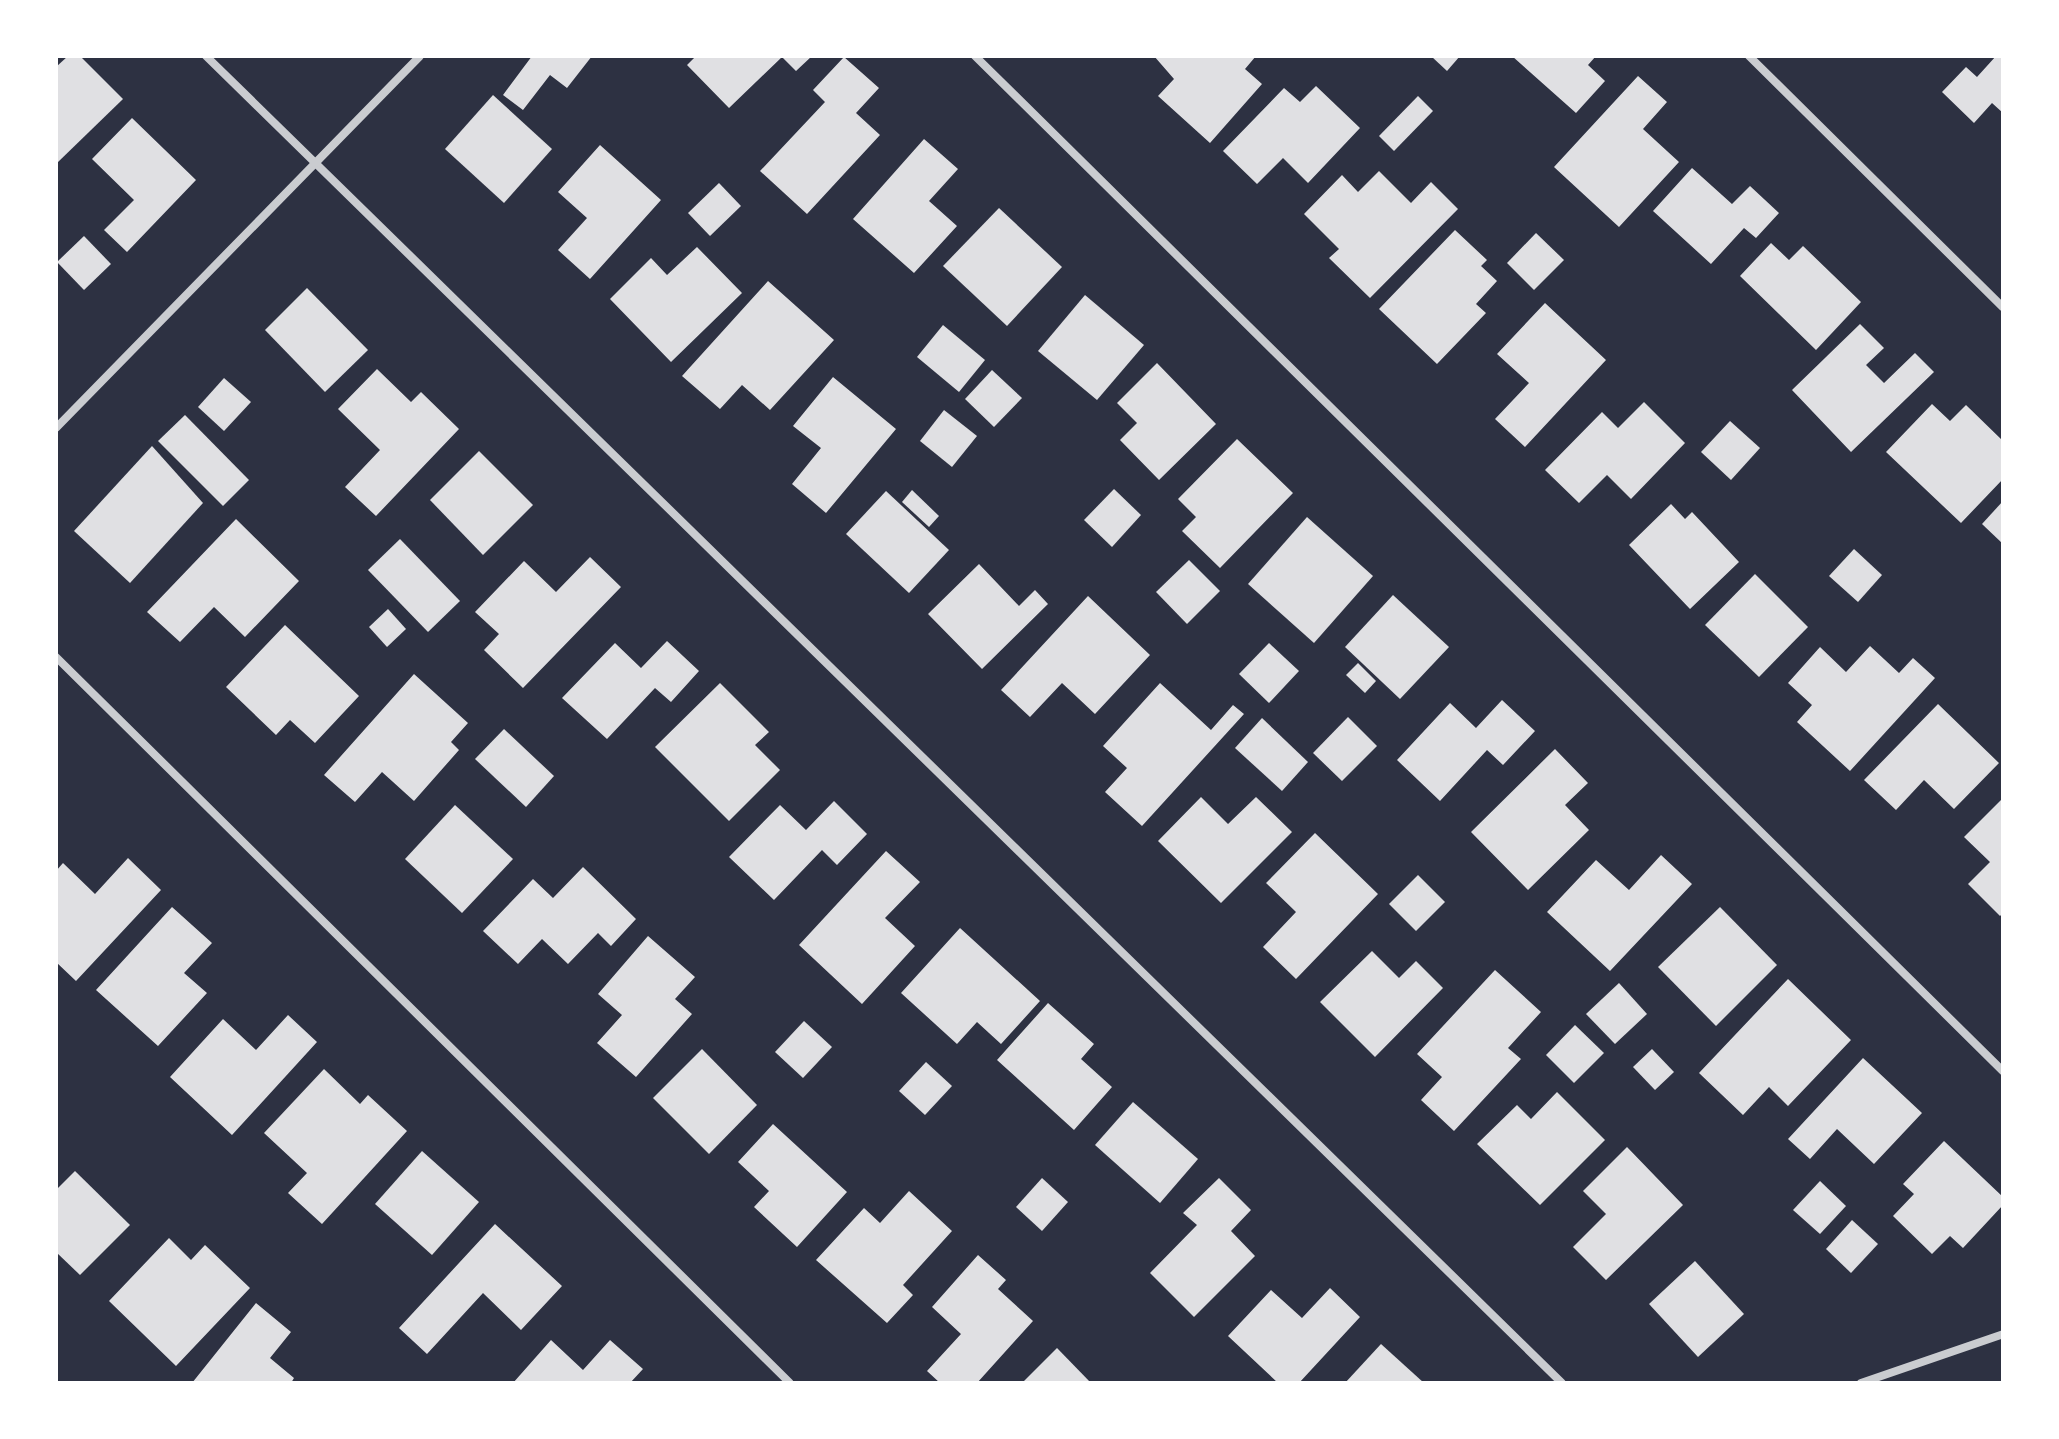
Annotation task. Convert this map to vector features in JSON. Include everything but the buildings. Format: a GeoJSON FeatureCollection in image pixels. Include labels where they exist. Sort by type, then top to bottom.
{"type":"FeatureCollection","features":[{"type":"Feature","properties":{"kind":"street"},"geometry":{"type":"LineString","coordinates":[[206,56],[1562,1383]]}},
{"type":"Feature","properties":{"kind":"street"},"geometry":{"type":"LineString","coordinates":[[56,428],[420,56]]}},
{"type":"Feature","properties":{"kind":"street"},"geometry":{"type":"LineString","coordinates":[[975,56],[2003,1071]]}},
{"type":"Feature","properties":{"kind":"street"},"geometry":{"type":"LineString","coordinates":[[1749,56],[2003,307]]}},
{"type":"Feature","properties":{"kind":"street"},"geometry":{"type":"LineString","coordinates":[[56,657],[790,1383]]}},
{"type":"Feature","properties":{"kind":"street"},"geometry":{"type":"LineString","coordinates":[[1861,1383],[2003,1334]]}}]}
